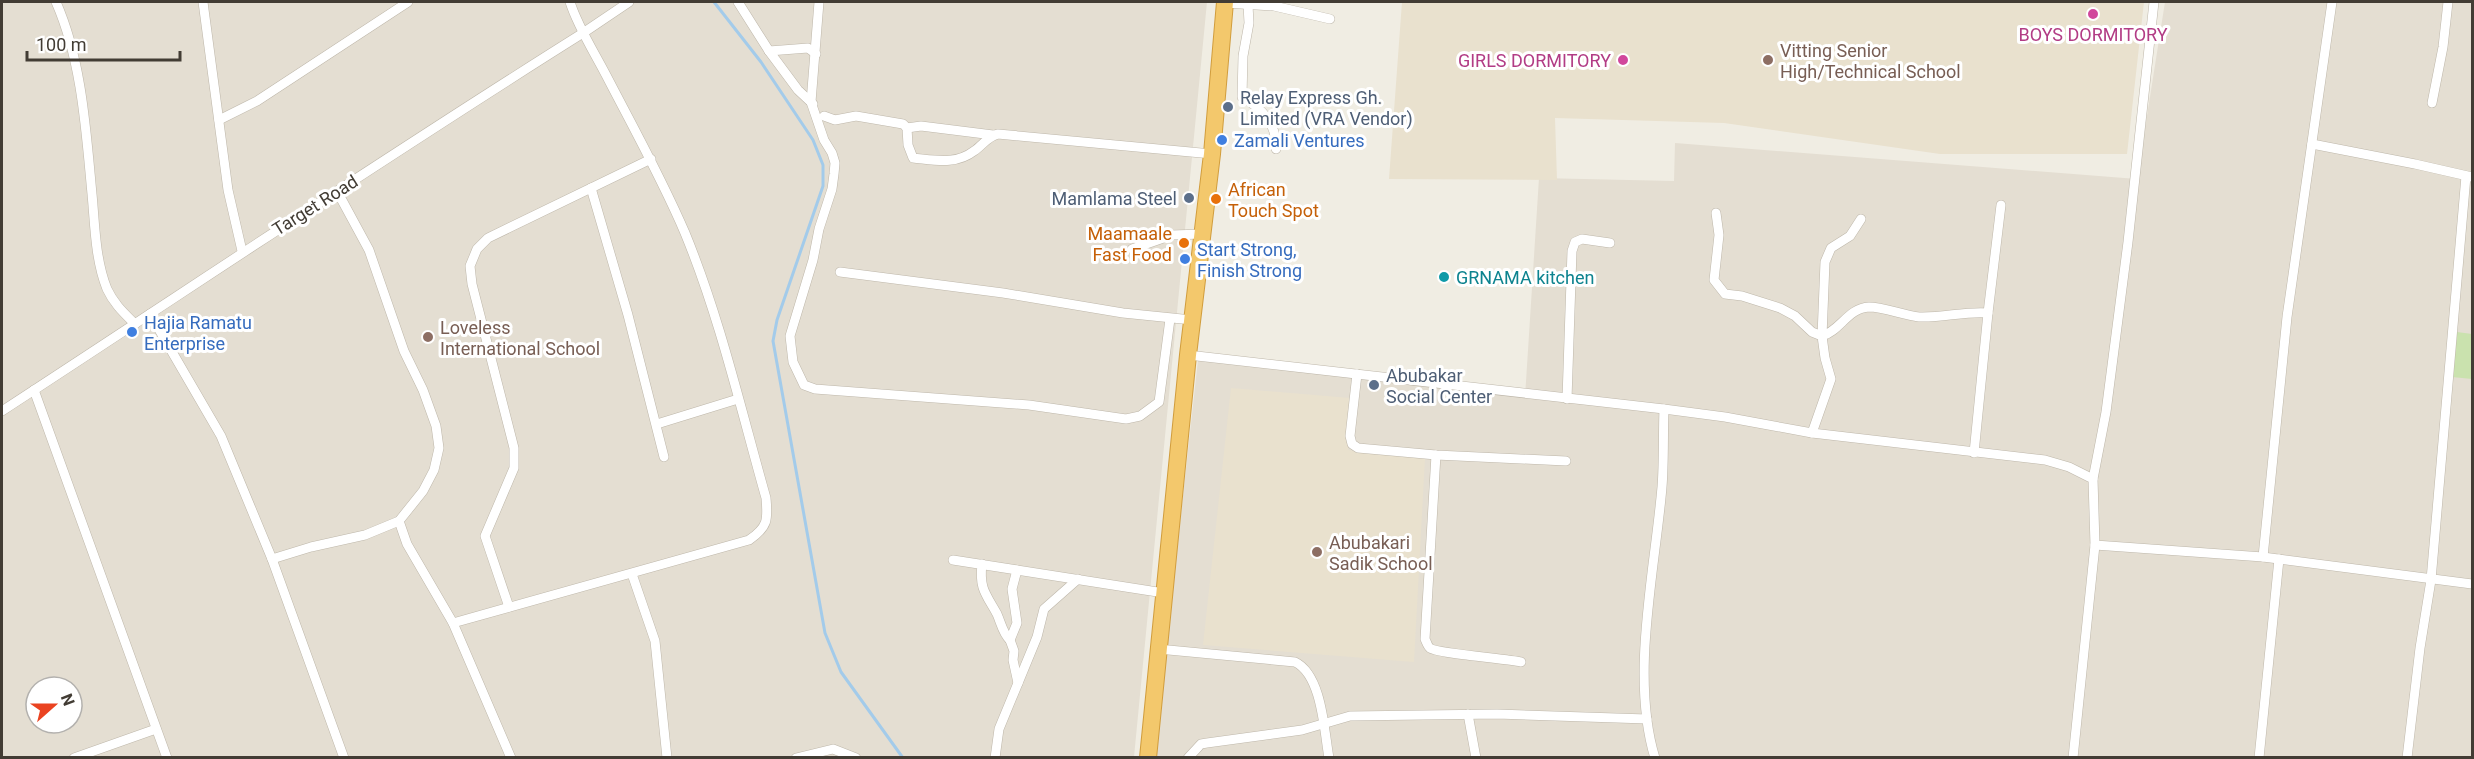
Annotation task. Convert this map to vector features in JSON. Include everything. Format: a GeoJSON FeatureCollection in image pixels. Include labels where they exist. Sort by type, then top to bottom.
{"type":"FeatureCollection","features":[{"type":"Feature","properties":{"kind":"highway"},"geometry":{"type":"LineString","coordinates":[[1148,758],[1188,355],[1212,154],[1225,2]]}},
{"type":"Feature","properties":{"kind":"street"},"geometry":{"type":"LineString","coordinates":[[56,2],[76,67],[86,135],[99,259],[107,288],[118,308],[135,324]]}},
{"type":"Feature","properties":{"kind":"street"},"geometry":{"type":"LineString","coordinates":[[219,120],[257,101],[408,2]]}},
{"type":"Feature","properties":{"kind":"street"},"geometry":{"type":"LineString","coordinates":[[453,623],[749,540],[762,531],[768,517],[766,498],[738,399],[712,310],[689,245],[651,159],[583,33],[570,2]]}},
{"type":"Feature","properties":{"kind":"street","name":"Target Road"},"geometry":{"type":"LineString","coordinates":[[2,411],[242,251],[629,2]]}},
{"type":"Feature","properties":{"kind":"street"},"geometry":{"type":"LineString","coordinates":[[738,2],[768,51],[798,90],[824,116],[827,125],[824,140]]}},
{"type":"Feature","properties":{"kind":"street"},"geometry":{"type":"LineString","coordinates":[[819,2],[811,102],[824,140],[835,163],[832,189],[790,336],[793,362],[804,385],[815,389],[1029,405],[1126,419],[1140,416],[1159,402],[1170,319]]}},
{"type":"Feature","properties":{"kind":"street"},"geometry":{"type":"LineString","coordinates":[[1225,2],[1248,5],[1274,4],[1330,19]]}},
{"type":"Feature","properties":{"kind":"street"},"geometry":{"type":"LineString","coordinates":[[2073,758],[2095,545],[2093,478],[2106,412],[2154,2]]}},
{"type":"Feature","properties":{"kind":"street"},"geometry":{"type":"LineString","coordinates":[[2263,557],[2287,317],[2305,206],[2332,2]]}},
{"type":"Feature","properties":{"kind":"street"},"geometry":{"type":"LineString","coordinates":[[2432,103],[2443,47],[2448,2]]}},
{"type":"Feature","properties":{"kind":"street"},"geometry":{"type":"LineString","coordinates":[[205,3],[228,190],[242,251]]}},
{"type":"Feature","properties":{"kind":"street"},"geometry":{"type":"LineString","coordinates":[[1248,5],[1249,23],[1243,56],[1242,97],[1257,106],[1272,124],[1276,136],[1276,149]]}},
{"type":"Feature","properties":{"kind":"street"},"geometry":{"type":"LineString","coordinates":[[768,51],[808,48],[816,54]]}},
{"type":"Feature","properties":{"kind":"street"},"geometry":{"type":"LineString","coordinates":[[824,116],[835,120],[856,116],[903,123],[907,128],[908,145],[913,158],[958,159],[966,156],[993,135]]}},
{"type":"Feature","properties":{"kind":"street"},"geometry":{"type":"LineString","coordinates":[[907,128],[921,126],[993,135],[1004,134],[1212,154]]}},
{"type":"Feature","properties":{"kind":"street"},"geometry":{"type":"LineString","coordinates":[[2312,144],[2469,177],[2431,580],[2420,648],[2408,758]]}},
{"type":"Feature","properties":{"kind":"street"},"geometry":{"type":"LineString","coordinates":[[509,608],[485,536],[514,468],[514,448],[486,346],[470,266],[477,249],[488,238],[651,159]]}},
{"type":"Feature","properties":{"kind":"street"},"geometry":{"type":"LineString","coordinates":[[591,189],[657,424],[664,457]]}},
{"type":"Feature","properties":{"kind":"street"},"geometry":{"type":"LineString","coordinates":[[272,559],[311,547],[365,535],[399,521],[423,491],[434,470],[439,448],[436,426],[423,390],[404,351],[369,250],[337,191]]}},
{"type":"Feature","properties":{"kind":"street"},"geometry":{"type":"LineString","coordinates":[[1974,453],[2001,205]]}},
{"type":"Feature","properties":{"kind":"street"},"geometry":{"type":"LineString","coordinates":[[1716,213],[1718,246],[1714,280],[1717,285],[1725,294],[1742,296],[1779,308],[1795,316],[1812,332],[1822,336],[1832,333],[1846,318],[1869,307],[1919,316],[1988,313]]}},
{"type":"Feature","properties":{"kind":"street"},"geometry":{"type":"LineString","coordinates":[[1812,433],[1831,379],[1822,336],[1825,262],[1831,248],[1850,236],[1861,219]]}},
{"type":"Feature","properties":{"kind":"street"},"geometry":{"type":"LineString","coordinates":[[1132,249],[1172,235],[1202,234]]}},
{"type":"Feature","properties":{"kind":"street"},"geometry":{"type":"LineString","coordinates":[[1567,399],[1572,251],[1575,242],[1581,240],[1610,243]]}},
{"type":"Feature","properties":{"kind":"street"},"geometry":{"type":"LineString","coordinates":[[840,272],[1003,293],[1170,319],[1192,320]]}},
{"type":"Feature","properties":{"kind":"street"},"geometry":{"type":"LineString","coordinates":[[150,314],[221,436],[272,559],[344,758]]}},
{"type":"Feature","properties":{"kind":"street"},"geometry":{"type":"LineString","coordinates":[[1188,355],[1664,409],[1725,417],[1812,433],[2045,460],[2069,467],[2093,478]]}},
{"type":"Feature","properties":{"kind":"street"},"geometry":{"type":"LineString","coordinates":[[1357,374],[1350,436],[1352,444],[1358,448],[1436,455],[1566,461]]}},
{"type":"Feature","properties":{"kind":"street"},"geometry":{"type":"LineString","coordinates":[[34,390],[167,758]]}},
{"type":"Feature","properties":{"kind":"street"},"geometry":{"type":"LineString","coordinates":[[657,424],[738,399]]}},
{"type":"Feature","properties":{"kind":"street"},"geometry":{"type":"LineString","coordinates":[[1655,758],[1647,719],[1646,644],[1662,486],[1664,409]]}},
{"type":"Feature","properties":{"kind":"street"},"geometry":{"type":"LineString","coordinates":[[1436,455],[1425,639],[1429,647],[1436,651],[1484,655],[1521,662]]}},
{"type":"Feature","properties":{"kind":"street"},"geometry":{"type":"LineString","coordinates":[[399,521],[407,544],[453,623],[511,758]]}},
{"type":"Feature","properties":{"kind":"street"},"geometry":{"type":"LineString","coordinates":[[2095,545],[2263,557],[2472,584]]}},
{"type":"Feature","properties":{"kind":"street"},"geometry":{"type":"LineString","coordinates":[[2259,758],[2279,559]]}},
{"type":"Feature","properties":{"kind":"street"},"geometry":{"type":"LineString","coordinates":[[953,560],[1164,593]]}},
{"type":"Feature","properties":{"kind":"street"},"geometry":{"type":"LineString","coordinates":[[982,564],[980,578],[984,595],[996,614],[1006,637],[1010,640],[1014,651],[1013,660],[1018,683]]}},
{"type":"Feature","properties":{"kind":"street"},"geometry":{"type":"LineString","coordinates":[[1010,640],[1017,622],[1012,589],[1017,570]]}},
{"type":"Feature","properties":{"kind":"street"},"geometry":{"type":"LineString","coordinates":[[632,574],[655,641],[667,758]]}},
{"type":"Feature","properties":{"kind":"street"},"geometry":{"type":"LineString","coordinates":[[995,758],[999,729],[1037,636],[1044,609],[1078,579]]}},
{"type":"Feature","properties":{"kind":"street"},"geometry":{"type":"LineString","coordinates":[[1158,649],[1294,662],[1303,666],[1318,693],[1329,758]]}},
{"type":"Feature","properties":{"kind":"street"},"geometry":{"type":"LineString","coordinates":[[1188,758],[1201,744],[1272,735],[1350,716],[1468,714],[1647,719]]}},
{"type":"Feature","properties":{"kind":"street"},"geometry":{"type":"LineString","coordinates":[[1468,714],[1476,758]]}},
{"type":"Feature","properties":{"kind":"street"},"geometry":{"type":"LineString","coordinates":[[74,758],[156,729]]}},
{"type":"Feature","properties":{"kind":"street"},"geometry":{"type":"LineString","coordinates":[[796,758],[832,749],[856,758]]}},
{"type":"Feature","properties":{"kind":"shaded area"},"geometry":{"type":"Polygon","coordinates":[[[2,2],[1207,2],[1134,757],[2,757],[2,2]]]}},
{"type":"Feature","properties":{"kind":"shaded area","name":"Vitting Senior High/Technical School"},"geometry":{"type":"Polygon","coordinates":[[[1402,2],[2144,2],[2127,154],[1940,154],[1724,123],[1555,118],[1557,180],[1389,179],[1402,2]]]}},
{"type":"Feature","properties":{"kind":"shaded area"},"geometry":{"type":"Polygon","coordinates":[[[2165,2],[2472,2],[2472,757],[1154,758],[1198,360],[1525,397],[1539,178],[1674,181],[1675,143],[2137,179],[2165,2]]]}},
{"type":"Feature","properties":{"kind":"shaded area","name":"Abubakari Sadik School"},"geometry":{"type":"Polygon","coordinates":[[[1231,388],[1350,398],[1348,450],[1425,458],[1414,662],[1203,645],[1231,388]]]}},
{"type":"Feature","properties":{"kind":"green space"},"geometry":{"type":"Polygon","coordinates":[[[2457,332],[2472,334],[2472,379],[2452,377],[2457,332]]]}},
{"type":"Feature","properties":{"kind":"waterway"},"geometry":{"type":"LineString","coordinates":[[714,2],[761,62],[813,140],[823,165],[823,186],[777,320],[773,341],[825,633],[841,672],[903,758]]}},
{"type":"Feature","properties":{"kind":"place","name":"BOYS DORMITORY"},"geometry":{"type":"Point","coordinates":[2093,14]}},
{"type":"Feature","properties":{"kind":"place","name":"GIRLS DORMITORY"},"geometry":{"type":"Point","coordinates":[1623,60]}},
{"type":"Feature","properties":{"kind":"place","name":"Vitting Senior High/Technical School"},"geometry":{"type":"Point","coordinates":[1768,60]}},
{"type":"Feature","properties":{"kind":"place","name":"Relay Express Gh. Limited (VRA Vendor)"},"geometry":{"type":"Point","coordinates":[1228,107]}},
{"type":"Feature","properties":{"kind":"place","name":"Zamali Ventures"},"geometry":{"type":"Point","coordinates":[1222,140]}},
{"type":"Feature","properties":{"kind":"place","name":"Mamlama Steel"},"geometry":{"type":"Point","coordinates":[1189,198]}},
{"type":"Feature","properties":{"kind":"place","name":"African Touch Spot"},"geometry":{"type":"Point","coordinates":[1216,199]}},
{"type":"Feature","properties":{"kind":"place","name":"Maamaale Fast Food"},"geometry":{"type":"Point","coordinates":[1184,243]}},
{"type":"Feature","properties":{"kind":"place","name":"Start Strong, Finish Strong"},"geometry":{"type":"Point","coordinates":[1185,259]}},
{"type":"Feature","properties":{"kind":"place","name":"GRNAMA kitchen"},"geometry":{"type":"Point","coordinates":[1444,277]}},
{"type":"Feature","properties":{"kind":"place","name":"Hajia Ramatu Enterprise"},"geometry":{"type":"Point","coordinates":[132,332]}},
{"type":"Feature","properties":{"kind":"place","name":"Loveless International School"},"geometry":{"type":"Point","coordinates":[428,337]}},
{"type":"Feature","properties":{"kind":"place","name":"Abubakar Social Center"},"geometry":{"type":"Point","coordinates":[1374,385]}},
{"type":"Feature","properties":{"kind":"place","name":"Abubakari Sadik School"},"geometry":{"type":"Point","coordinates":[1317,552]}}]}
